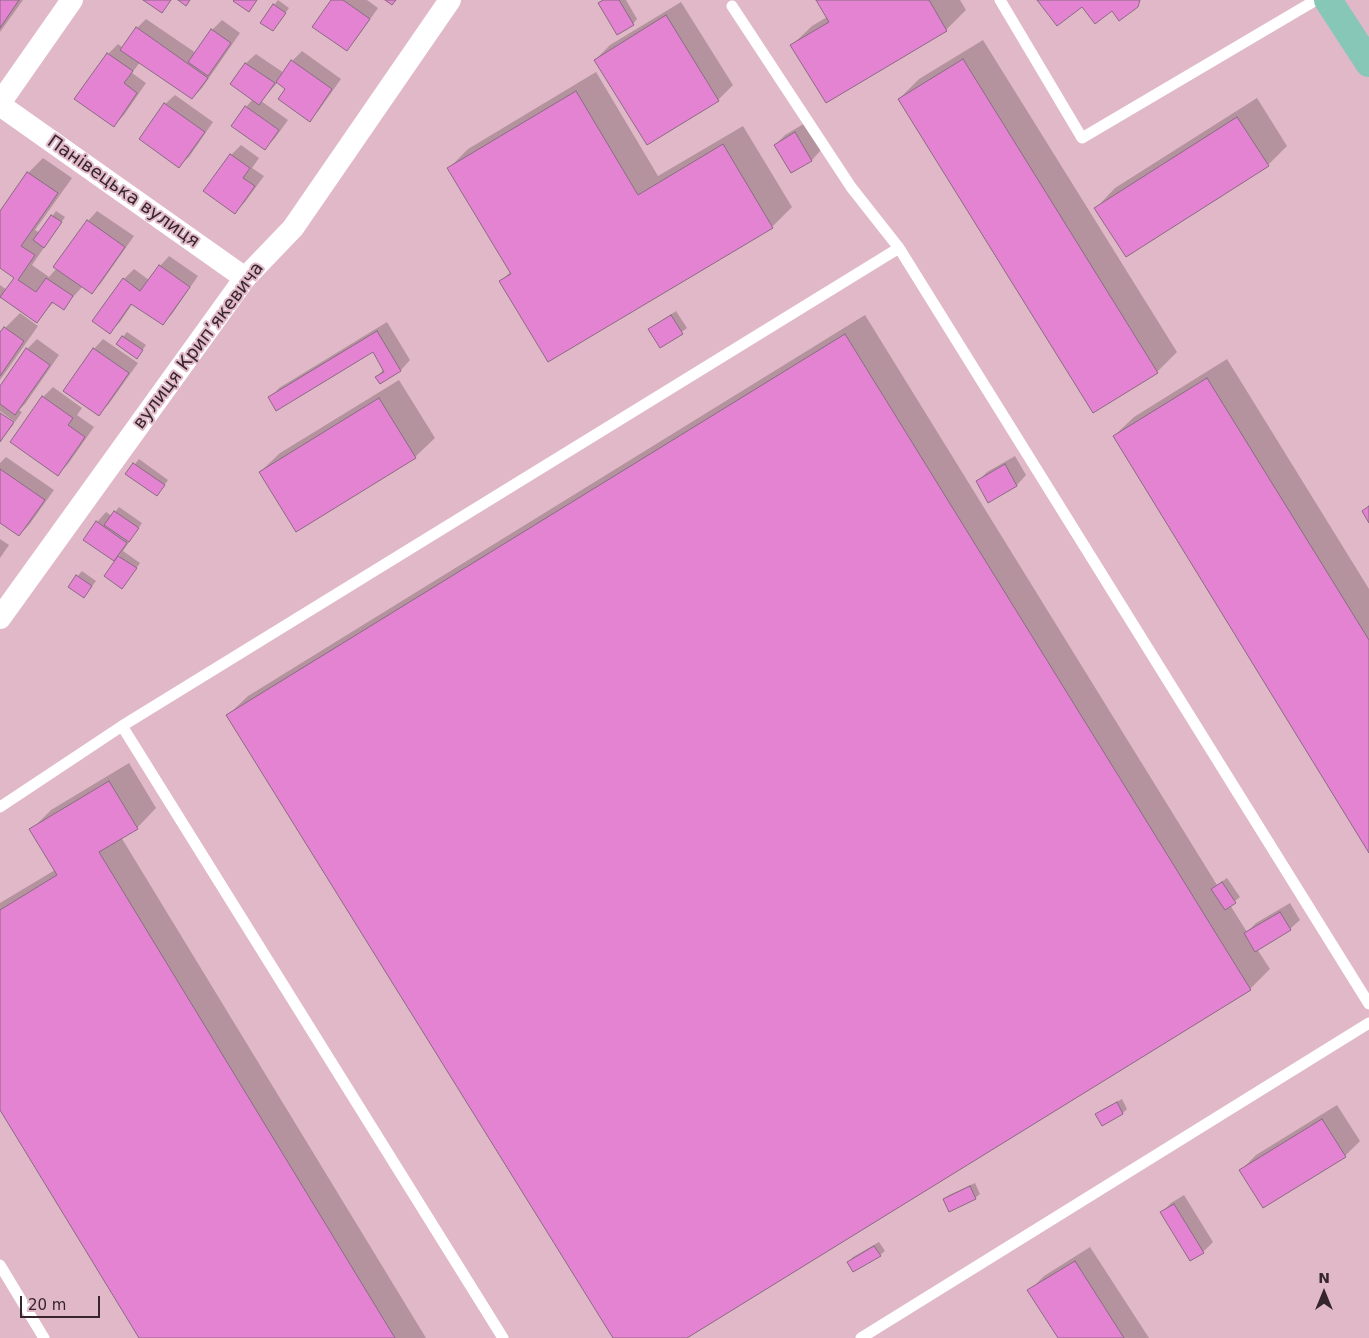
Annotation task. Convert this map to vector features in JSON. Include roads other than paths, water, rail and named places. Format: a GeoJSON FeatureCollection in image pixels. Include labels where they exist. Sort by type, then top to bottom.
{"type":"FeatureCollection","features":[{"type":"Feature","properties":{"kind":"main road"},"geometry":{"type":"LineString","coordinates":[[1328,0],[1369,64]]}},
{"type":"Feature","properties":{"kind":"street"},"geometry":{"type":"LineString","coordinates":[[0,104],[72,0]]}},
{"type":"Feature","properties":{"kind":"street","name":"вулиця Крипʼякевича"},"geometry":{"type":"LineString","coordinates":[[0,618],[245,278],[293,228],[450,0]]}},
{"type":"Feature","properties":{"kind":"street","name":"Панівецька вулиця"},"geometry":{"type":"LineString","coordinates":[[0,104],[245,278]]}},
{"type":"Feature","properties":{"kind":"lane"},"geometry":{"type":"LineString","coordinates":[[1000,0],[1082,138],[1316,0]]}},
{"type":"Feature","properties":{"kind":"lane"},"geometry":{"type":"LineString","coordinates":[[732,6],[851,187],[899,248],[1369,1004]]}},
{"type":"Feature","properties":{"kind":"lane"},"geometry":{"type":"LineString","coordinates":[[0,807],[122,726],[899,248]]}},
{"type":"Feature","properties":{"kind":"lane"},"geometry":{"type":"LineString","coordinates":[[122,726],[503,1338]]}},
{"type":"Feature","properties":{"kind":"lane"},"geometry":{"type":"LineString","coordinates":[[861,1338],[1369,1023]]}},
{"type":"Feature","properties":{"kind":"lane"},"geometry":{"type":"LineString","coordinates":[[0,1266],[44,1338]]}}]}
